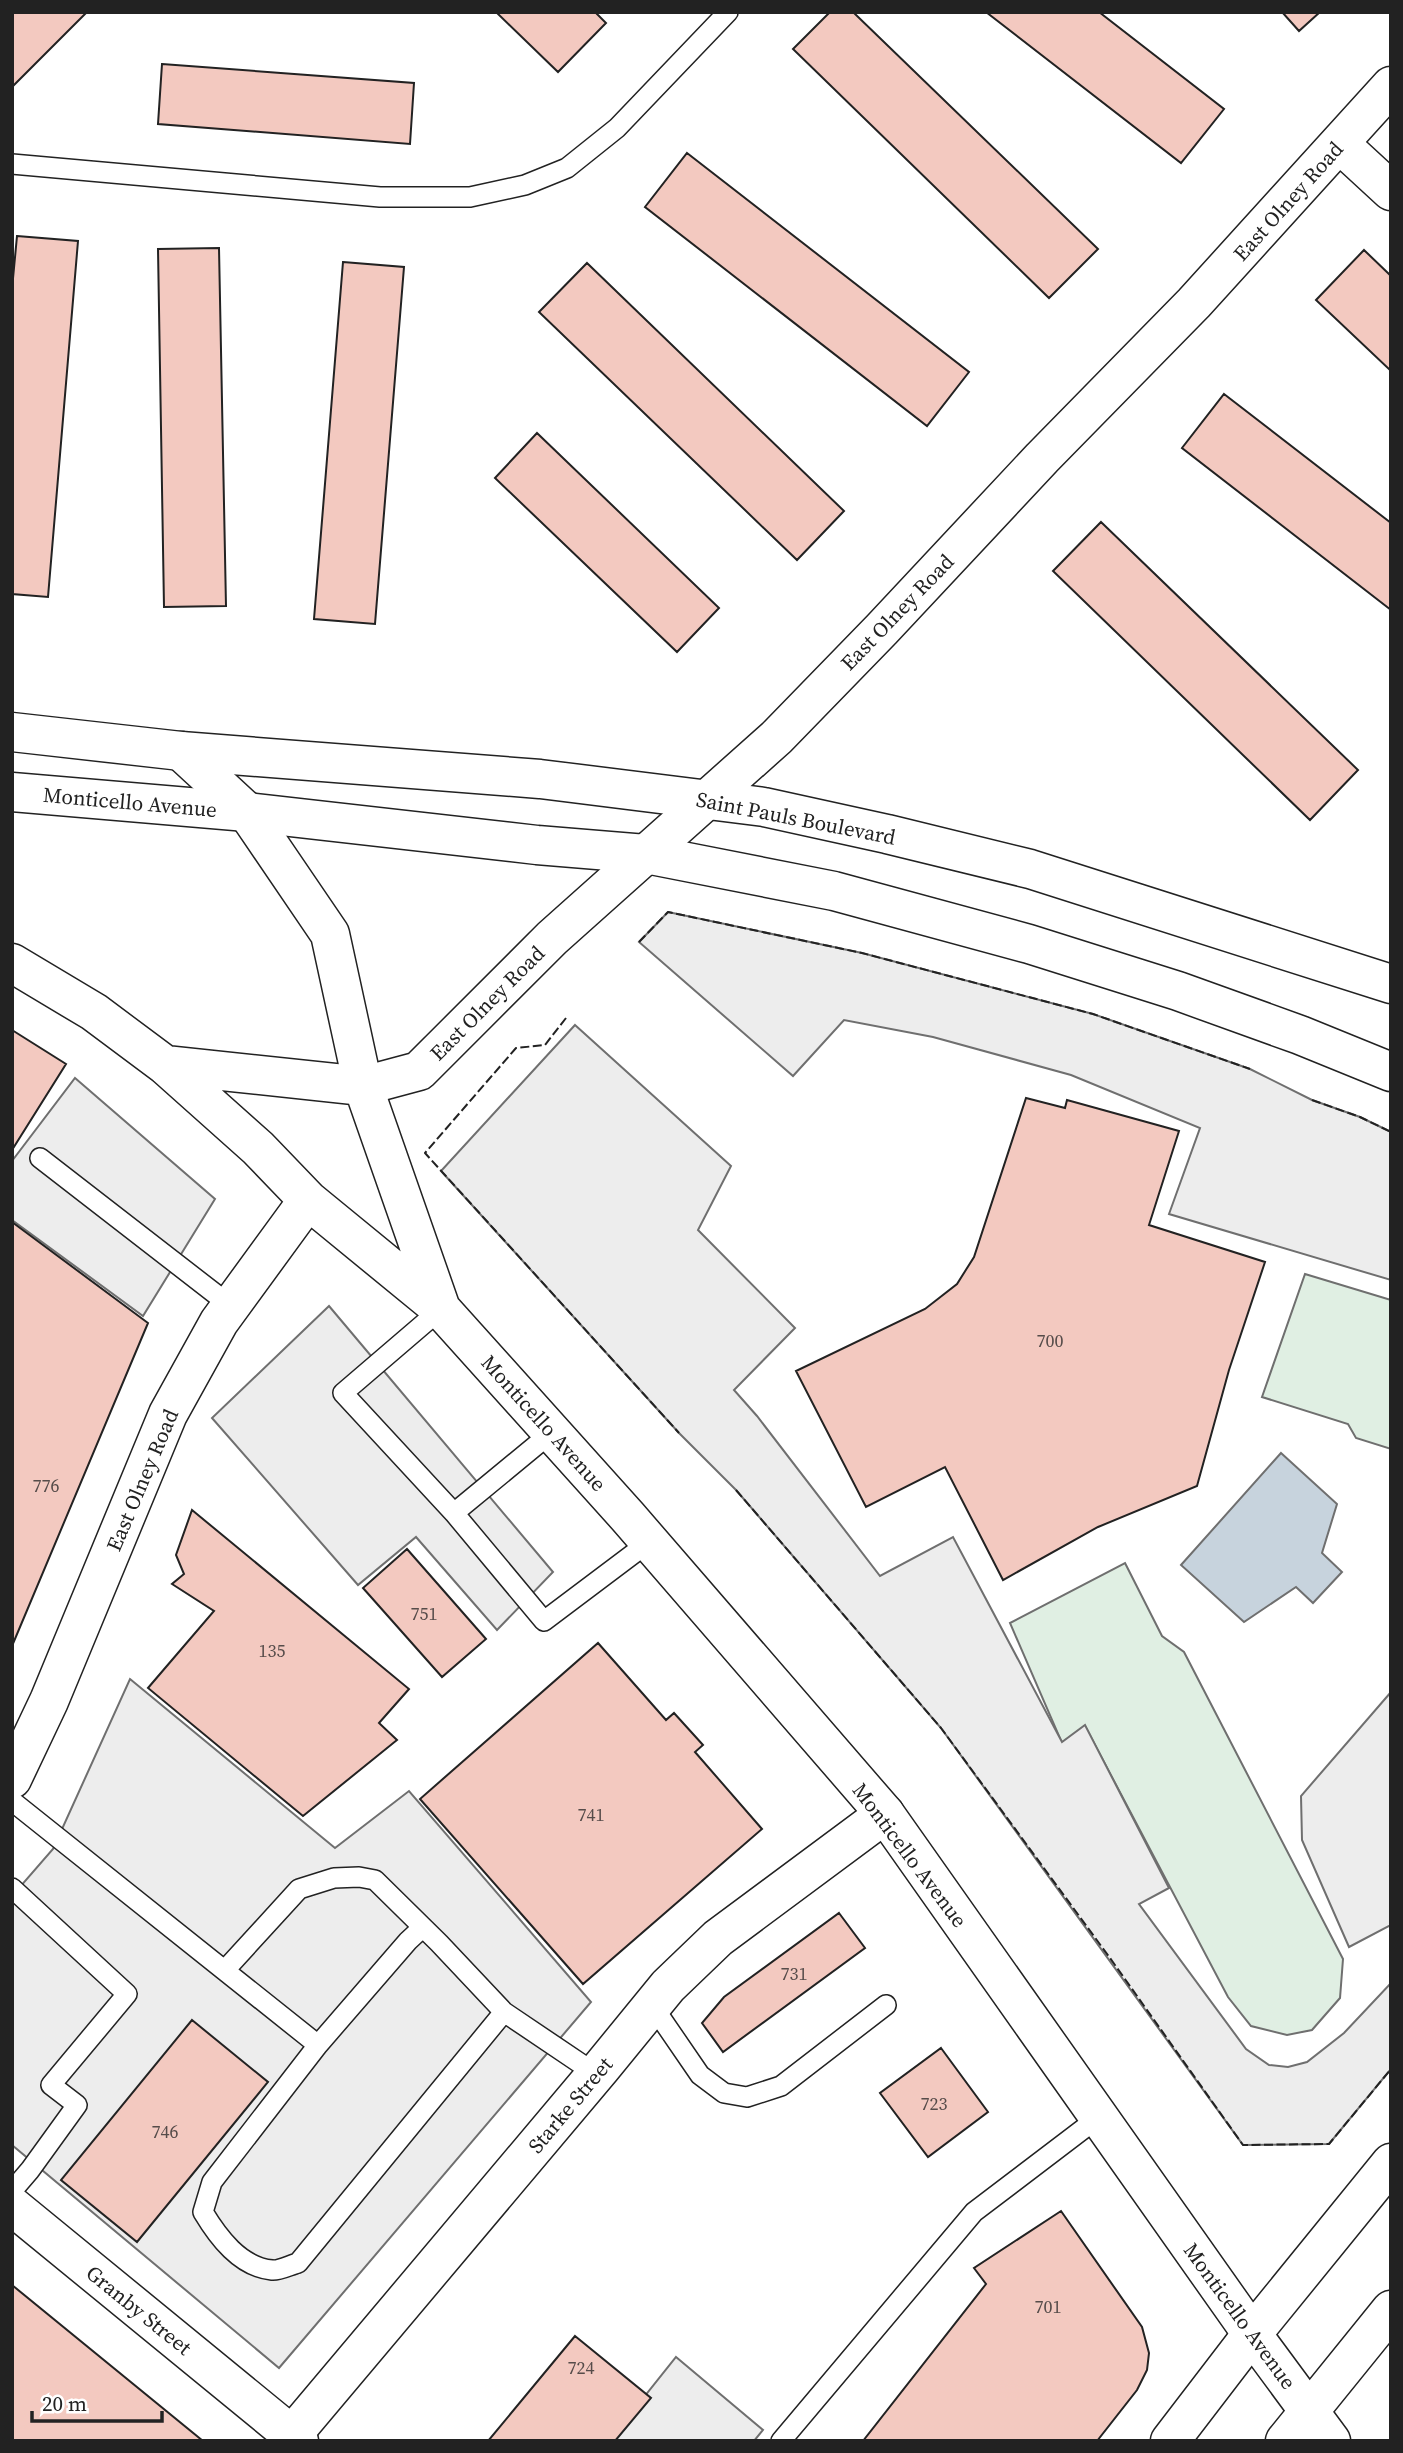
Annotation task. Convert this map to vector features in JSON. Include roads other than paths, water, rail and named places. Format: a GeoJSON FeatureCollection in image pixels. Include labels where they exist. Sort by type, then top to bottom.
{"type":"FeatureCollection","features":[{"type":"Feature","properties":{"kind":"main road","name":"East Olney Road"},"geometry":{"type":"LineString","coordinates":[[363,1086],[419,1071],[552,938],[777,737],[1042,457],[1194,303],[1391,86]]}},
{"type":"Feature","properties":{"kind":"main road"},"geometry":{"type":"LineString","coordinates":[[1340,144],[1391,191]]}},
{"type":"Feature","properties":{"kind":"main road"},"geometry":{"type":"LineString","coordinates":[[12,732],[181,751]]}},
{"type":"Feature","properties":{"kind":"main road","name":"Saint Pauls Boulevard"},"geometry":{"type":"LineString","coordinates":[[181,751],[540,779],[764,807],[1030,869],[1391,984]]}},
{"type":"Feature","properties":{"kind":"main road","name":"Monticello Avenue"},"geometry":{"type":"LineString","coordinates":[[181,751],[247,812],[330,934],[363,1086],[441,1308]]}},
{"type":"Feature","properties":{"kind":"main road","name":"Monticello Avenue"},"geometry":{"type":"LineString","coordinates":[[12,792],[247,812]]}},
{"type":"Feature","properties":{"kind":"main road"},"geometry":{"type":"LineString","coordinates":[[247,812],[646,854],[834,891],[1028,944],[1178,990],[1391,1072]]}},
{"type":"Feature","properties":{"kind":"main road","name":"Monticello Avenue"},"geometry":{"type":"LineString","coordinates":[[12,963],[94,1012],[165,1065],[258,1148],[308,1200],[441,1308],[885,1814],[1252,2334],[1331,2441]]}},
{"type":"Feature","properties":{"kind":"main road"},"geometry":{"type":"LineString","coordinates":[[165,1065],[363,1086]]}},
{"type":"Feature","properties":{"kind":"main road","name":"East Olney Road"},"geometry":{"type":"LineString","coordinates":[[12,1779],[49,1701],[168,1414],[219,1322],[308,1200]]}},
{"type":"Feature","properties":{"kind":"main road","name":"Starke Street"},"geometry":{"type":"LineString","coordinates":[[296,2438],[668,1986],[718,1938],[885,1814]]}},
{"type":"Feature","properties":{"kind":"main road"},"geometry":{"type":"LineString","coordinates":[[1170,2441],[1252,2334],[1391,2163]]}},
{"type":"Feature","properties":{"kind":"main road","name":"Granby Street"},"geometry":{"type":"LineString","coordinates":[[12,2206],[296,2438]]}},
{"type":"Feature","properties":{"kind":"main road"},"geometry":{"type":"LineString","coordinates":[[1285,2441],[1391,2310]]}},
{"type":"Feature","properties":{"kind":"lane"},"geometry":{"type":"LineString","coordinates":[[12,164],[380,197],[470,197],[503,190],[525,185],[567,169],[626,119],[727,12]]}},
{"type":"Feature","properties":{"kind":"lane"},"geometry":{"type":"LineString","coordinates":[[40,1158],[231,1306]]}},
{"type":"Feature","properties":{"kind":"lane"},"geometry":{"type":"LineString","coordinates":[[441,1308],[343,1394],[454,1513],[544,1621],[649,1542]]}},
{"type":"Feature","properties":{"kind":"lane"},"geometry":{"type":"LineString","coordinates":[[454,1513],[551,1433]]}},
{"type":"Feature","properties":{"kind":"lane"},"geometry":{"type":"LineString","coordinates":[[12,1801],[318,2045]]}},
{"type":"Feature","properties":{"kind":"lane"},"geometry":{"type":"LineString","coordinates":[[225,1970],[299,1889],[334,1878],[359,1877],[374,1880],[439,1943],[504,2012],[596,2074]]}},
{"type":"Feature","properties":{"kind":"lane"},"geometry":{"type":"LineString","coordinates":[[12,1888],[127,1994],[51,2085],[76,2105],[12,2191]]}},
{"type":"Feature","properties":{"kind":"lane"},"geometry":{"type":"LineString","coordinates":[[422,1928],[318,2045],[212,2182],[203,2212],[218,2236],[248,2263],[274,2270],[298,2263],[504,2012]]}},
{"type":"Feature","properties":{"kind":"lane"},"geometry":{"type":"LineString","coordinates":[[652,2005],[700,2075],[724,2093],[747,2098],[781,2085],[886,2005]]}},
{"type":"Feature","properties":{"kind":"lane"},"geometry":{"type":"LineString","coordinates":[[781,2441],[974,2212],[1098,2116]]}}]}
